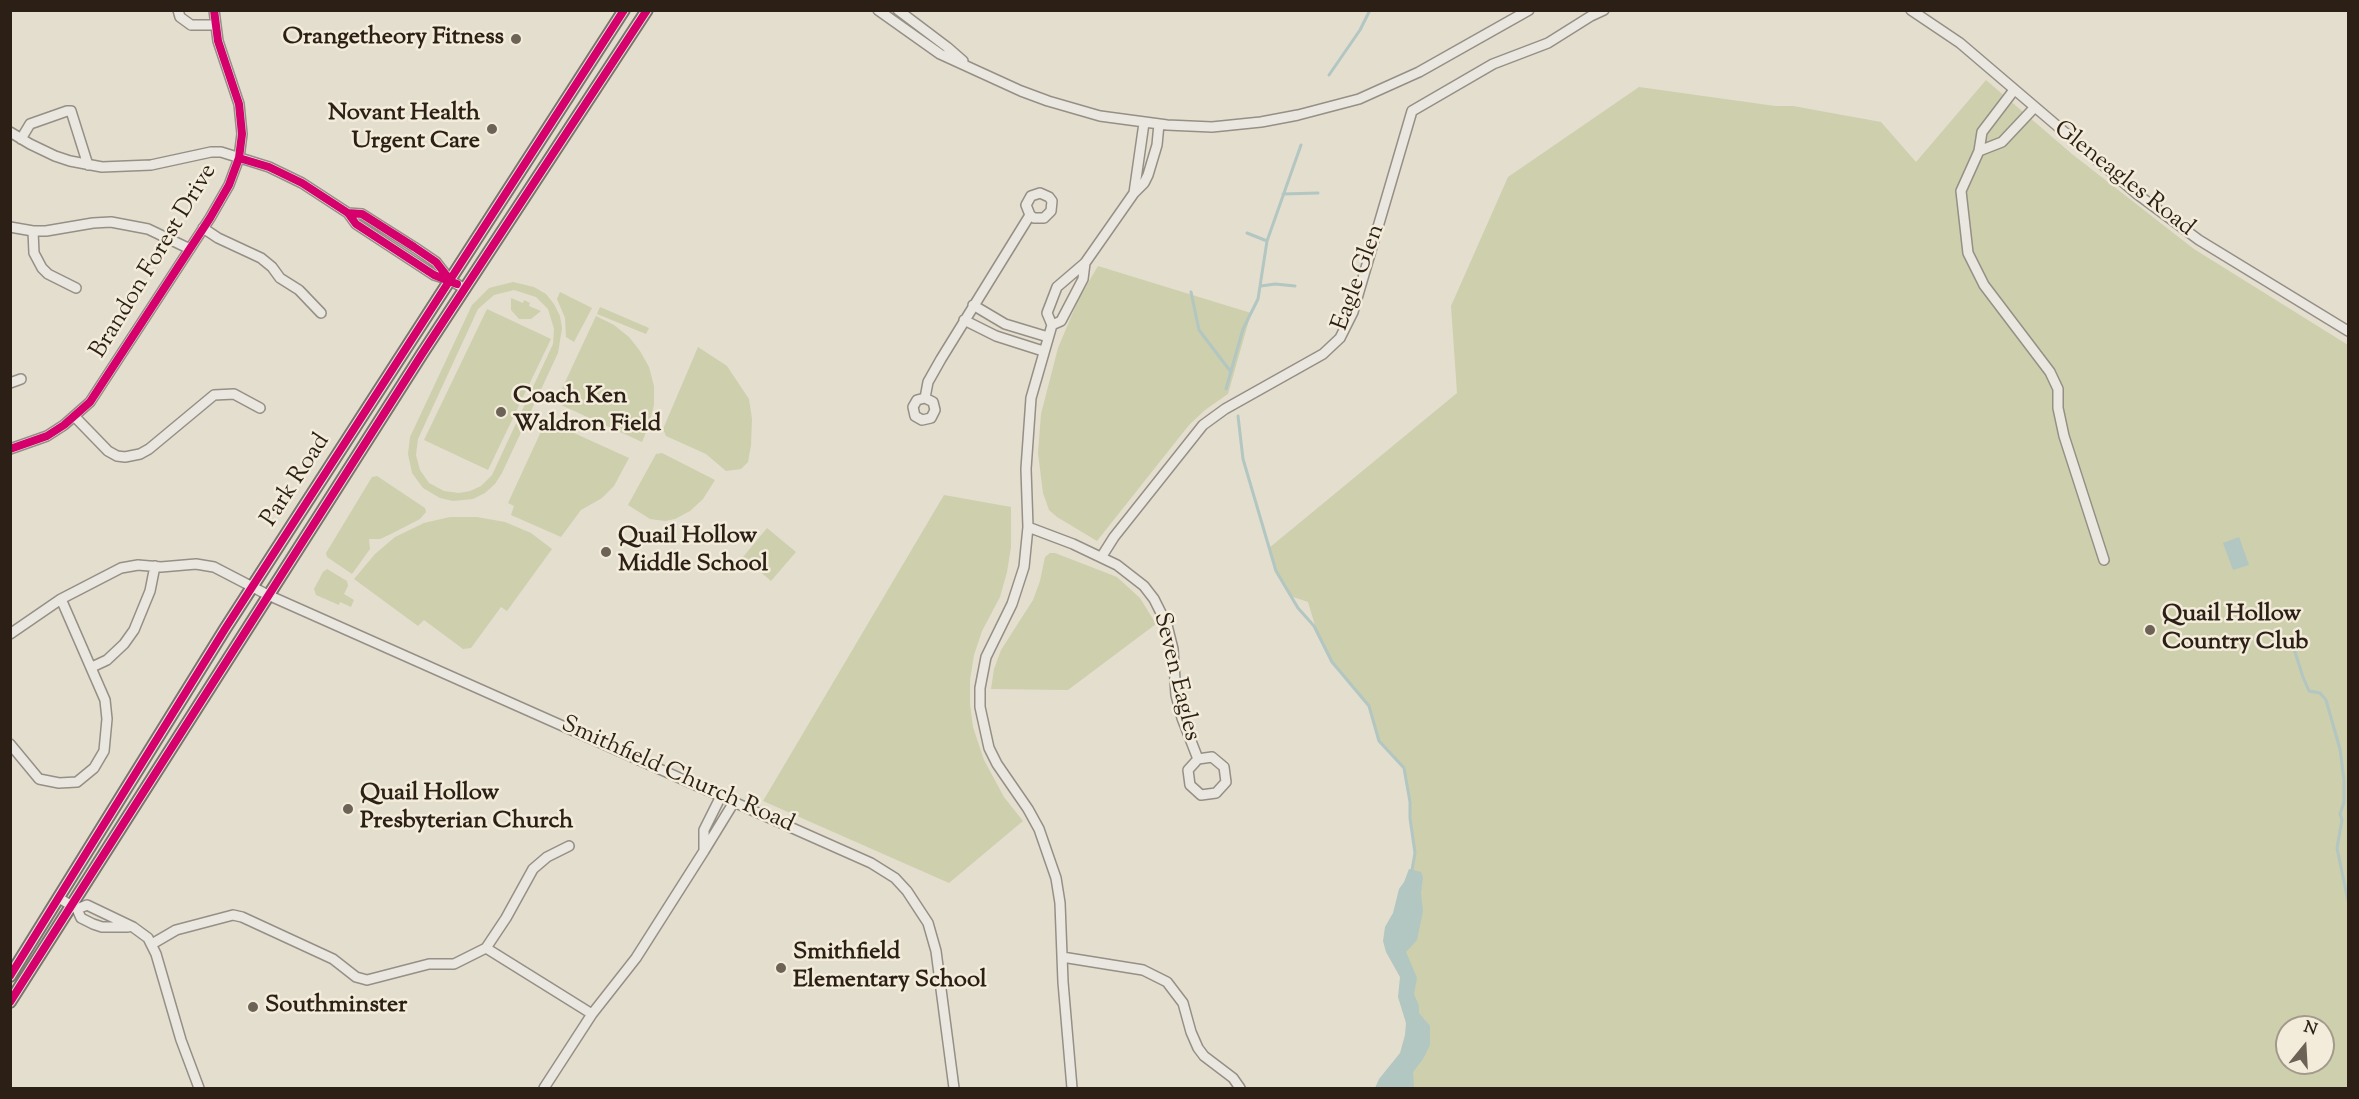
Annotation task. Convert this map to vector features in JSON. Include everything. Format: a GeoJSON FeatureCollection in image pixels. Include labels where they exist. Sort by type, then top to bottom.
{"type":"FeatureCollection","features":[{"type":"Feature","properties":{"kind":"main road","name":"Park Road"},"geometry":{"type":"LineString","coordinates":[[10,976],[252,586],[624,10]]}},
{"type":"Feature","properties":{"kind":"main road","name":"Park Road"},"geometry":{"type":"LineString","coordinates":[[10,1002],[74,907],[268,595],[647,10]]}},
{"type":"Feature","properties":{"kind":"street"},"geometry":{"type":"LineString","coordinates":[[178,10],[180,17],[191,25],[216,25]]}},
{"type":"Feature","properties":{"kind":"street","name":"Brandon Forest Drive"},"geometry":{"type":"LineString","coordinates":[[10,449],[47,436],[75,417],[90,402],[106,381],[229,184],[239,158],[242,134],[239,104],[218,41],[214,10]]}},
{"type":"Feature","properties":{"kind":"street"},"geometry":{"type":"LineString","coordinates":[[878,10],[940,54],[1048,101],[1100,116],[1144,123],[1212,127],[1262,122],[1322,110],[1359,99],[1419,72],[1529,10]]}},
{"type":"Feature","properties":{"kind":"street"},"geometry":{"type":"LineString","coordinates":[[898,10],[967,65]]}},
{"type":"Feature","properties":{"kind":"street","name":"Eagle Glen"},"geometry":{"type":"LineString","coordinates":[[1102,556],[1114,537],[1203,426],[1225,409],[1323,354],[1340,338],[1353,312],[1412,111],[1493,63],[1548,43],[1604,10]]}},
{"type":"Feature","properties":{"kind":"street","name":"Gleneagles Road"},"geometry":{"type":"LineString","coordinates":[[1911,10],[1960,43],[2137,194],[2199,240],[2349,332]]}},
{"type":"Feature","properties":{"kind":"street"},"geometry":{"type":"LineString","coordinates":[[2014,90],[1982,132],[1979,151],[1961,191],[1968,253],[1984,285],[2050,372],[2058,389],[2058,408],[2064,436],[2104,560]]}},
{"type":"Feature","properties":{"kind":"street"},"geometry":{"type":"LineString","coordinates":[[1979,151],[2002,142],[2034,108]]}},
{"type":"Feature","properties":{"kind":"street"},"geometry":{"type":"LineString","coordinates":[[21,139],[30,124],[71,111],[88,165]]}},
{"type":"Feature","properties":{"kind":"street"},"geometry":{"type":"LineString","coordinates":[[1134,193],[1144,123]]}},
{"type":"Feature","properties":{"kind":"street"},"geometry":{"type":"LineString","coordinates":[[1072,1089],[1060,903],[1047,850],[1028,809],[997,765],[989,748],[981,716],[980,688],[986,657],[1019,586],[1024,567],[1028,527],[1027,438],[1031,398],[1052,325],[1047,313],[1057,287],[1085,263],[1134,193],[1144,183],[1157,145],[1159,124]]}},
{"type":"Feature","properties":{"kind":"street"},"geometry":{"type":"LineString","coordinates":[[10,132],[55,156],[102,167],[151,165],[211,152],[239,158],[285,174],[348,213],[362,214],[436,262],[450,280],[465,289]]}},
{"type":"Feature","properties":{"kind":"street"},"geometry":{"type":"LineString","coordinates":[[925,398],[928,382],[1030,215]]}},
{"type":"Feature","properties":{"kind":"street"},"geometry":{"type":"LineString","coordinates":[[10,227],[33,231],[111,222],[148,229],[190,249]]}},
{"type":"Feature","properties":{"kind":"street"},"geometry":{"type":"LineString","coordinates":[[203,228],[218,238],[261,258],[280,278],[299,290],[321,313]]}},
{"type":"Feature","properties":{"kind":"street"},"geometry":{"type":"LineString","coordinates":[[33,231],[34,253],[42,268],[48,274],[76,288]]}},
{"type":"Feature","properties":{"kind":"street"},"geometry":{"type":"LineString","coordinates":[[1052,325],[1061,321],[1083,279],[1085,263]]}},
{"type":"Feature","properties":{"kind":"street"},"geometry":{"type":"LineString","coordinates":[[973,305],[1005,324],[1048,337]]}},
{"type":"Feature","properties":{"kind":"street"},"geometry":{"type":"LineString","coordinates":[[964,320],[996,336],[1043,351]]}},
{"type":"Feature","properties":{"kind":"street"},"geometry":{"type":"LineString","coordinates":[[10,382],[21,379]]}},
{"type":"Feature","properties":{"kind":"street"},"geometry":{"type":"LineString","coordinates":[[75,417],[103,447],[117,456],[125,457],[140,454],[149,449],[214,395],[234,394],[260,408]]}},
{"type":"Feature","properties":{"kind":"street","name":"Seven Eagles"},"geometry":{"type":"LineString","coordinates":[[1028,527],[1102,556],[1144,586],[1163,614],[1173,649],[1174,682],[1180,711],[1198,759]]}},
{"type":"Feature","properties":{"kind":"street","name":"Smithfield Church Road"},"geometry":{"type":"LineString","coordinates":[[10,634],[61,599],[121,568],[138,565],[208,565],[268,595],[881,868],[895,878],[915,901],[928,922],[936,951],[954,1089]]}},
{"type":"Feature","properties":{"kind":"street"},"geometry":{"type":"LineString","coordinates":[[92,667],[107,660],[124,644],[134,630],[150,591],[155,566]]}},
{"type":"Feature","properties":{"kind":"street"},"geometry":{"type":"LineString","coordinates":[[10,744],[39,778],[59,783],[77,782],[94,768],[104,751],[107,719],[105,700],[61,599]]}},
{"type":"Feature","properties":{"kind":"street","name":"Seven Eagles"},"geometry":{"type":"LineString","coordinates":[[1212,757],[1224,767],[1226,782],[1216,793],[1201,795],[1190,785],[1188,770],[1198,759],[1212,757]]}},
{"type":"Feature","properties":{"kind":"street"},"geometry":{"type":"LineString","coordinates":[[704,851],[704,830],[721,796]]}},
{"type":"Feature","properties":{"kind":"street"},"geometry":{"type":"LineString","coordinates":[[544,1089],[592,1014],[636,958],[734,802]]}},
{"type":"Feature","properties":{"kind":"street"},"geometry":{"type":"LineString","coordinates":[[152,944],[176,930],[233,915],[333,959],[356,977],[367,980],[429,964],[454,964],[486,948],[506,918],[533,869],[547,857],[569,846]]}},
{"type":"Feature","properties":{"kind":"street"},"geometry":{"type":"LineString","coordinates":[[59,898],[74,907],[87,905],[133,927],[148,938],[152,944],[181,1040],[200,1089]]}},
{"type":"Feature","properties":{"kind":"street"},"geometry":{"type":"LineString","coordinates":[[486,948],[592,1014]]}},
{"type":"Feature","properties":{"kind":"street"},"geometry":{"type":"LineString","coordinates":[[1062,957],[1143,970],[1167,982],[1183,1003],[1198,1048],[1204,1056],[1233,1078],[1240,1089]]}},
{"type":"Feature","properties":{"kind":"green space"},"geometry":{"type":"Polygon","coordinates":[[[1986,80],[2072,154],[2194,249],[2348,345],[2348,1088],[1380,1088],[1413,1046],[1404,967],[1388,940],[1415,861],[1410,802],[1404,768],[1379,741],[1369,706],[1332,662],[1319,639],[1308,602],[1290,596],[1276,571],[1269,548],[1457,393],[1451,306],[1508,177],[1639,87],[1775,106],[1793,106],[1881,122],[1916,162],[1986,80]]]}},
{"type":"Feature","properties":{"kind":"green space"},"geometry":{"type":"Polygon","coordinates":[[[1098,266],[1251,313],[1228,394],[1189,425],[1097,541],[1049,510],[1043,493],[1038,453],[1041,414],[1058,348],[1079,298],[1098,266]]]}},
{"type":"Feature","properties":{"kind":"green space"},"geometry":{"type":"Polygon","coordinates":[[[513,282],[534,287],[546,294],[560,316],[562,328],[558,353],[495,484],[485,493],[473,499],[453,501],[440,498],[423,488],[412,473],[408,454],[410,437],[472,305],[489,288],[513,282]],[[514,290],[494,295],[478,309],[418,439],[416,455],[420,470],[429,483],[444,491],[459,493],[470,491],[481,486],[492,475],[553,344],[554,329],[548,309],[536,297],[514,290]]]}},
{"type":"Feature","properties":{"kind":"green space"},"geometry":{"type":"Polygon","coordinates":[[[560,292],[592,308],[574,342],[566,337],[565,318],[557,299],[560,292]]]}},
{"type":"Feature","properties":{"kind":"green space"},"geometry":{"type":"Polygon","coordinates":[[[511,298],[523,303],[524,300],[530,303],[529,306],[541,311],[531,319],[519,319],[511,310],[511,298]]]}},
{"type":"Feature","properties":{"kind":"green space"},"geometry":{"type":"Polygon","coordinates":[[[600,307],[649,328],[646,334],[597,314],[600,307]]]}},
{"type":"Feature","properties":{"kind":"green space"},"geometry":{"type":"Polygon","coordinates":[[[487,309],[551,339],[488,470],[424,440],[487,309]]]}},
{"type":"Feature","properties":{"kind":"green space"},"geometry":{"type":"Polygon","coordinates":[[[596,316],[614,325],[629,337],[649,367],[654,386],[654,405],[642,442],[561,405],[558,397],[596,316]]]}},
{"type":"Feature","properties":{"kind":"green space"},"geometry":{"type":"Polygon","coordinates":[[[698,347],[727,366],[749,399],[752,419],[751,445],[748,462],[741,469],[726,471],[706,454],[666,436],[663,429],[698,347]]]}},
{"type":"Feature","properties":{"kind":"green space"},"geometry":{"type":"Polygon","coordinates":[[[552,423],[629,458],[614,486],[602,498],[581,510],[561,537],[511,515],[514,506],[508,503],[544,425],[552,423]]]}},
{"type":"Feature","properties":{"kind":"green space"},"geometry":{"type":"Polygon","coordinates":[[[662,453],[715,480],[703,499],[690,511],[675,519],[665,521],[650,519],[628,505],[656,454],[662,453]]]}},
{"type":"Feature","properties":{"kind":"green space"},"geometry":{"type":"Polygon","coordinates":[[[377,476],[425,508],[426,512],[420,519],[391,534],[380,539],[369,539],[370,549],[352,574],[327,557],[326,553],[372,477],[377,476]]]}},
{"type":"Feature","properties":{"kind":"green space"},"geometry":{"type":"Polygon","coordinates":[[[944,495],[1011,507],[1011,547],[1007,572],[1000,597],[982,631],[974,655],[970,680],[970,704],[973,727],[984,760],[1004,797],[1023,821],[949,883],[763,801],[944,495]]]}},
{"type":"Feature","properties":{"kind":"green space"},"geometry":{"type":"Polygon","coordinates":[[[450,517],[477,517],[505,522],[531,533],[552,549],[507,611],[501,607],[471,648],[463,649],[424,620],[418,626],[354,579],[375,554],[395,537],[424,523],[450,517]]]}},
{"type":"Feature","properties":{"kind":"green space"},"geometry":{"type":"Polygon","coordinates":[[[767,528],[796,552],[771,581],[743,557],[767,528]]]}},
{"type":"Feature","properties":{"kind":"green space"},"geometry":{"type":"Polygon","coordinates":[[[1050,553],[1117,577],[1140,598],[1156,624],[1068,690],[991,689],[994,669],[1001,650],[1033,600],[1045,557],[1050,553]]]}},
{"type":"Feature","properties":{"kind":"green space"},"geometry":{"type":"Polygon","coordinates":[[[327,569],[347,581],[348,586],[344,594],[354,600],[351,607],[340,602],[339,605],[316,595],[314,589],[327,569]]]}},
{"type":"Feature","properties":{"kind":"shaded area"},"geometry":{"type":"Polygon","coordinates":[[[2239,537],[2249,565],[2233,570],[2223,543],[2239,537]]]}},
{"type":"Feature","properties":{"kind":"shaded area"},"geometry":{"type":"Polygon","coordinates":[[[1409,869],[1421,872],[1423,877],[1421,893],[1423,911],[1417,940],[1406,952],[1417,978],[1414,994],[1419,1013],[1430,1026],[1430,1045],[1413,1072],[1414,1088],[1375,1088],[1379,1079],[1400,1053],[1405,1035],[1406,1023],[1398,997],[1400,977],[1386,952],[1383,941],[1385,927],[1393,913],[1399,889],[1409,869]]]}},
{"type":"Feature","properties":{"kind":"waterway"},"geometry":{"type":"LineString","coordinates":[[1329,75],[1360,30],[1370,10]]}},
{"type":"Feature","properties":{"kind":"waterway"},"geometry":{"type":"LineString","coordinates":[[1226,389],[1243,329],[1258,299],[1267,241],[1301,145]]}},
{"type":"Feature","properties":{"kind":"waterway"},"geometry":{"type":"LineString","coordinates":[[1283,194],[1318,193]]}},
{"type":"Feature","properties":{"kind":"waterway"},"geometry":{"type":"LineString","coordinates":[[1247,233],[1267,241]]}},
{"type":"Feature","properties":{"kind":"waterway"},"geometry":{"type":"LineString","coordinates":[[1261,286],[1275,284],[1295,286]]}},
{"type":"Feature","properties":{"kind":"waterway"},"geometry":{"type":"LineString","coordinates":[[1191,292],[1199,330],[1231,372]]}},
{"type":"Feature","properties":{"kind":"waterway"},"geometry":{"type":"LineString","coordinates":[[1238,416],[1243,459],[1276,571],[1298,608],[1314,626],[1332,662],[1369,706],[1379,741],[1404,768],[1415,853],[1412,870]]}},
{"type":"Feature","properties":{"kind":"waterway"},"geometry":{"type":"LineString","coordinates":[[2299,630],[2294,649],[2303,677],[2309,691],[2320,693],[2326,700],[2340,749],[2344,802],[2340,814],[2342,820],[2337,848],[2348,901]]}},
{"type":"Feature","properties":{"kind":"cycle path"},"geometry":{"type":"LineString","coordinates":[[10,449],[47,436],[64,425],[90,402],[210,218],[229,185],[239,158],[242,134],[239,104],[218,41],[214,10]]}},
{"type":"Feature","properties":{"kind":"cycle path"},"geometry":{"type":"LineString","coordinates":[[10,976],[225,629],[624,10]]}},
{"type":"Feature","properties":{"kind":"cycle path"},"geometry":{"type":"LineString","coordinates":[[10,1002],[422,354],[647,10]]}},
{"type":"Feature","properties":{"kind":"cycle path"},"geometry":{"type":"LineString","coordinates":[[239,158],[269,167],[302,183],[348,213],[356,224],[434,275],[457,284]]}},
{"type":"Feature","properties":{"kind":"cycle path"},"geometry":{"type":"LineString","coordinates":[[348,213],[362,214],[414,247],[436,262],[450,280]]}},
{"type":"Feature","properties":{"kind":"place","name":"Orangetheory Fitness"},"geometry":{"type":"Point","coordinates":[516,39]}},
{"type":"Feature","properties":{"kind":"place","name":"Novant Health Urgent Care"},"geometry":{"type":"Point","coordinates":[492,129]}},
{"type":"Feature","properties":{"kind":"place","name":"Coach Ken Waldron Field"},"geometry":{"type":"Point","coordinates":[501,412]}},
{"type":"Feature","properties":{"kind":"place","name":"Quail Hollow Middle School"},"geometry":{"type":"Point","coordinates":[606,552]}},
{"type":"Feature","properties":{"kind":"place","name":"Quail Hollow Country Club"},"geometry":{"type":"Point","coordinates":[2150,630]}},
{"type":"Feature","properties":{"kind":"place","name":"Quail Hollow Presbyterian Church"},"geometry":{"type":"Point","coordinates":[348,809]}},
{"type":"Feature","properties":{"kind":"place","name":"Smithfield Elementary School"},"geometry":{"type":"Point","coordinates":[781,968]}},
{"type":"Feature","properties":{"kind":"place","name":"Southminster"},"geometry":{"type":"Point","coordinates":[253,1007]}}]}
